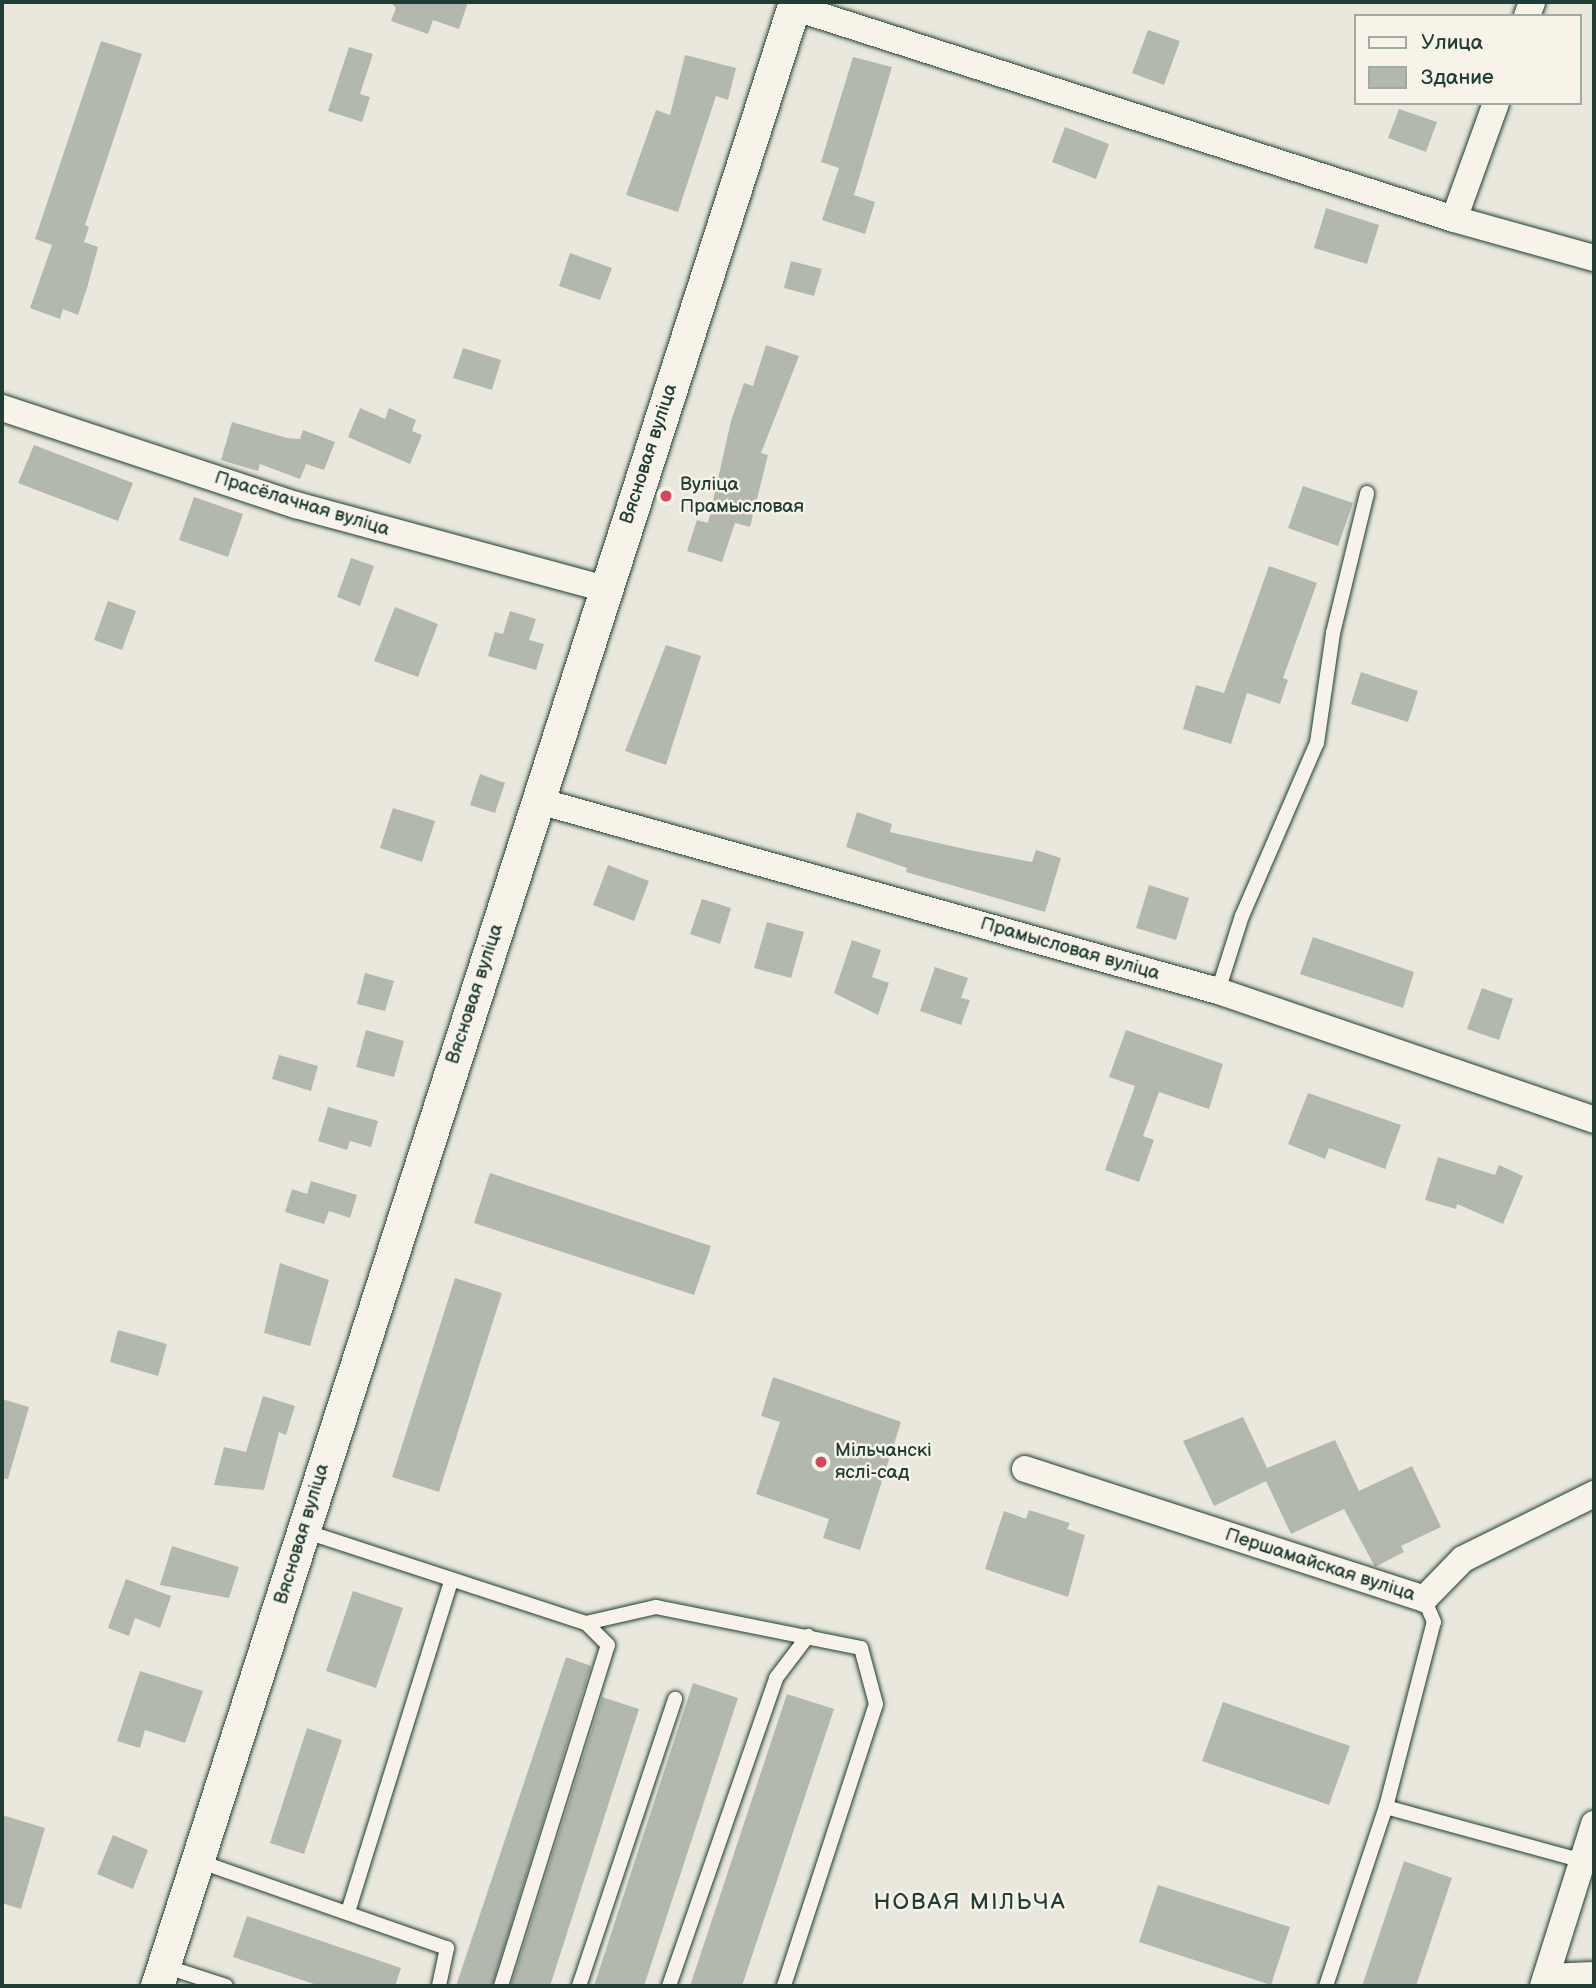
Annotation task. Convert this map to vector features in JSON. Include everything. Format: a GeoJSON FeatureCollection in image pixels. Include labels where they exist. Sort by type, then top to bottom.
{"type":"FeatureCollection","features":[{"type":"Feature","properties":{"kind":"street"},"geometry":{"type":"LineString","coordinates":[[794,4],[1454,219],[1594,258]]}},
{"type":"Feature","properties":{"kind":"street","name":"Вясновая вуліца"},"geometry":{"type":"LineString","coordinates":[[160,1976],[794,4]]}},
{"type":"Feature","properties":{"kind":"street"},"geometry":{"type":"LineString","coordinates":[[1454,219],[1495,105]]}},
{"type":"Feature","properties":{"kind":"street","name":"Прасёлачная вуліца"},"geometry":{"type":"LineString","coordinates":[[2,408],[296,505],[606,589]]}},
{"type":"Feature","properties":{"kind":"street","name":"Прамысловая вуліца"},"geometry":{"type":"LineString","coordinates":[[539,801],[1218,991],[1594,1121]]}},
{"type":"Feature","properties":{"kind":"street","name":"Першамайская вуліца"},"geometry":{"type":"LineString","coordinates":[[1025,1469],[1424,1599],[1463,1559],[1594,1494]]}},
{"type":"Feature","properties":{"kind":"street"},"geometry":{"type":"LineString","coordinates":[[1594,1824],[1545,1982],[1594,1975]]}},
{"type":"Feature","properties":{"kind":"lane"},"geometry":{"type":"LineString","coordinates":[[1218,991],[1242,916],[1317,743],[1333,633],[1367,494]]}},
{"type":"Feature","properties":{"kind":"lane"},"geometry":{"type":"LineString","coordinates":[[302,1530],[586,1623],[608,1645],[500,1986]]}},
{"type":"Feature","properties":{"kind":"lane"},"geometry":{"type":"LineString","coordinates":[[348,1912],[451,1581]]}},
{"type":"Feature","properties":{"kind":"lane"},"geometry":{"type":"LineString","coordinates":[[1326,1986],[1386,1807],[1434,1622],[1424,1599]]}},
{"type":"Feature","properties":{"kind":"lane"},"geometry":{"type":"LineString","coordinates":[[586,1623],[656,1607],[861,1648],[876,1704],[784,1986]]}},
{"type":"Feature","properties":{"kind":"lane"},"geometry":{"type":"LineString","coordinates":[[670,1986],[776,1678],[808,1636]]}},
{"type":"Feature","properties":{"kind":"lane"},"geometry":{"type":"LineString","coordinates":[[579,1986],[675,1699]]}},
{"type":"Feature","properties":{"kind":"lane"},"geometry":{"type":"LineString","coordinates":[[1386,1807],[1583,1861]]}},
{"type":"Feature","properties":{"kind":"lane"},"geometry":{"type":"LineString","coordinates":[[198,1861],[447,1948],[439,1986]]}},
{"type":"Feature","properties":{"kind":"lane"},"geometry":{"type":"LineString","coordinates":[[160,1976],[226,1986]]}},
{"type":"Feature","properties":{"kind":"building"},"geometry":{"type":"Polygon","coordinates":[[[390,2],[468,2],[459,29],[433,20],[428,34],[391,21],[396,8],[390,2]]]}},
{"type":"Feature","properties":{"kind":"building"},"geometry":{"type":"Polygon","coordinates":[[[1148,30],[1180,41],[1164,85],[1132,73],[1148,30]]]}},
{"type":"Feature","properties":{"kind":"building"},"geometry":{"type":"Polygon","coordinates":[[[101,41],[142,54],[85,225],[89,227],[84,242],[98,247],[87,288],[78,315],[63,309],[60,319],[30,308],[52,245],[35,239],[101,41]]]}},
{"type":"Feature","properties":{"kind":"building"},"geometry":{"type":"Polygon","coordinates":[[[349,47],[373,54],[360,94],[370,97],[362,122],[328,111],[349,47]]]}},
{"type":"Feature","properties":{"kind":"building"},"geometry":{"type":"Polygon","coordinates":[[[685,55],[736,68],[728,100],[716,96],[678,212],[626,195],[656,110],[670,115],[685,55]]]}},
{"type":"Feature","properties":{"kind":"building"},"geometry":{"type":"Polygon","coordinates":[[[853,57],[892,67],[854,195],[875,202],[865,234],[822,220],[839,168],[821,162],[853,57]]]}},
{"type":"Feature","properties":{"kind":"building"},"geometry":{"type":"Polygon","coordinates":[[[1399,109],[1437,122],[1426,152],[1388,138],[1399,109]]]}},
{"type":"Feature","properties":{"kind":"building"},"geometry":{"type":"Polygon","coordinates":[[[1065,127],[1109,144],[1096,179],[1052,162],[1065,127]]]}},
{"type":"Feature","properties":{"kind":"building"},"geometry":{"type":"Polygon","coordinates":[[[1326,208],[1379,225],[1367,264],[1314,248],[1326,208]]]}},
{"type":"Feature","properties":{"kind":"building"},"geometry":{"type":"Polygon","coordinates":[[[570,253],[612,268],[600,300],[559,286],[570,253]]]}},
{"type":"Feature","properties":{"kind":"building"},"geometry":{"type":"Polygon","coordinates":[[[791,261],[822,269],[814,296],[784,288],[791,261]]]}},
{"type":"Feature","properties":{"kind":"building"},"geometry":{"type":"Polygon","coordinates":[[[766,345],[799,356],[761,453],[768,455],[750,527],[735,523],[722,562],[687,551],[697,520],[708,523],[731,421],[744,383],[753,386],[766,345]]]}},
{"type":"Feature","properties":{"kind":"building"},"geometry":{"type":"Polygon","coordinates":[[[463,348],[501,360],[492,390],[453,378],[463,348]]]}},
{"type":"Feature","properties":{"kind":"building"},"geometry":{"type":"Polygon","coordinates":[[[360,408],[385,419],[389,408],[416,420],[412,431],[422,435],[410,464],[348,437],[360,408]]]}},
{"type":"Feature","properties":{"kind":"building"},"geometry":{"type":"Polygon","coordinates":[[[232,422],[287,438],[300,439],[303,430],[335,442],[324,470],[306,464],[300,479],[260,464],[258,471],[221,460],[232,422]]]}},
{"type":"Feature","properties":{"kind":"building"},"geometry":{"type":"Polygon","coordinates":[[[34,445],[133,483],[118,521],[18,483],[34,445]]]}},
{"type":"Feature","properties":{"kind":"building"},"geometry":{"type":"Polygon","coordinates":[[[1303,486],[1353,503],[1338,546],[1288,528],[1303,486]]]}},
{"type":"Feature","properties":{"kind":"building"},"geometry":{"type":"Polygon","coordinates":[[[194,497],[243,514],[228,557],[179,540],[194,497]]]}},
{"type":"Feature","properties":{"kind":"building"},"geometry":{"type":"Polygon","coordinates":[[[351,558],[374,566],[360,606],[337,597],[351,558]]]}},
{"type":"Feature","properties":{"kind":"building"},"geometry":{"type":"Polygon","coordinates":[[[1269,566],[1317,583],[1283,678],[1288,680],[1280,704],[1247,693],[1231,744],[1183,729],[1196,685],[1224,693],[1269,566]]]}},
{"type":"Feature","properties":{"kind":"building"},"geometry":{"type":"Polygon","coordinates":[[[108,601],[136,611],[122,650],[94,640],[108,601]]]}},
{"type":"Feature","properties":{"kind":"building"},"geometry":{"type":"Polygon","coordinates":[[[395,607],[438,624],[418,677],[374,661],[395,607]]]}},
{"type":"Feature","properties":{"kind":"building"},"geometry":{"type":"Polygon","coordinates":[[[510,611],[536,619],[529,640],[544,644],[536,670],[488,656],[495,632],[503,634],[510,611]]]}},
{"type":"Feature","properties":{"kind":"building"},"geometry":{"type":"Polygon","coordinates":[[[666,645],[701,656],[666,765],[625,751],[666,645]]]}},
{"type":"Feature","properties":{"kind":"building"},"geometry":{"type":"Polygon","coordinates":[[[1361,672],[1418,691],[1408,722],[1351,704],[1361,672]]]}},
{"type":"Feature","properties":{"kind":"building"},"geometry":{"type":"Polygon","coordinates":[[[480,774],[505,783],[495,813],[470,805],[480,774]]]}},
{"type":"Feature","properties":{"kind":"building"},"geometry":{"type":"Polygon","coordinates":[[[393,808],[435,821],[422,862],[380,848],[393,808]]]}},
{"type":"Feature","properties":{"kind":"building"},"geometry":{"type":"Polygon","coordinates":[[[857,812],[892,824],[890,832],[969,850],[1032,862],[1036,850],[1061,858],[1045,912],[906,872],[907,868],[846,847],[857,812]]]}},
{"type":"Feature","properties":{"kind":"building"},"geometry":{"type":"Polygon","coordinates":[[[608,865],[649,881],[634,921],[593,905],[608,865]]]}},
{"type":"Feature","properties":{"kind":"building"},"geometry":{"type":"Polygon","coordinates":[[[1149,885],[1189,898],[1176,940],[1136,928],[1149,885]]]}},
{"type":"Feature","properties":{"kind":"building"},"geometry":{"type":"Polygon","coordinates":[[[702,899],[731,908],[720,944],[690,934],[702,899]]]}},
{"type":"Feature","properties":{"kind":"building"},"geometry":{"type":"Polygon","coordinates":[[[767,922],[804,932],[791,978],[754,968],[767,922]]]}},
{"type":"Feature","properties":{"kind":"building"},"geometry":{"type":"Polygon","coordinates":[[[1313,937],[1414,972],[1403,1008],[1300,974],[1313,937]]]}},
{"type":"Feature","properties":{"kind":"building"},"geometry":{"type":"Polygon","coordinates":[[[852,940],[881,950],[872,977],[889,983],[878,1015],[834,993],[852,940]]]}},
{"type":"Feature","properties":{"kind":"building"},"geometry":{"type":"Polygon","coordinates":[[[935,967],[968,978],[961,998],[970,1000],[961,1025],[920,1011],[935,967]]]}},
{"type":"Feature","properties":{"kind":"building"},"geometry":{"type":"Polygon","coordinates":[[[365,973],[394,981],[385,1011],[357,1004],[365,973]]]}},
{"type":"Feature","properties":{"kind":"building"},"geometry":{"type":"Polygon","coordinates":[[[1482,988],[1513,999],[1499,1040],[1467,1029],[1482,988]]]}},
{"type":"Feature","properties":{"kind":"building"},"geometry":{"type":"Polygon","coordinates":[[[366,1030],[404,1041],[394,1077],[356,1067],[366,1030]]]}},
{"type":"Feature","properties":{"kind":"building"},"geometry":{"type":"Polygon","coordinates":[[[1126,1030],[1223,1064],[1209,1109],[1159,1092],[1143,1136],[1154,1140],[1139,1182],[1105,1170],[1135,1086],[1109,1077],[1126,1030]]]}},
{"type":"Feature","properties":{"kind":"building"},"geometry":{"type":"Polygon","coordinates":[[[279,1055],[318,1066],[311,1091],[272,1079],[279,1055]]]}},
{"type":"Feature","properties":{"kind":"building"},"geometry":{"type":"Polygon","coordinates":[[[1308,1093],[1401,1125],[1385,1169],[1329,1148],[1325,1159],[1288,1144],[1308,1093]]]}},
{"type":"Feature","properties":{"kind":"building"},"geometry":{"type":"Polygon","coordinates":[[[328,1107],[378,1121],[371,1147],[350,1141],[347,1150],[318,1141],[328,1107]]]}},
{"type":"Feature","properties":{"kind":"building"},"geometry":{"type":"Polygon","coordinates":[[[1438,1157],[1495,1175],[1499,1165],[1523,1176],[1503,1224],[1457,1204],[1456,1209],[1425,1200],[1438,1157]]]}},
{"type":"Feature","properties":{"kind":"building"},"geometry":{"type":"Polygon","coordinates":[[[490,1173],[711,1246],[694,1295],[474,1223],[490,1173]]]}},
{"type":"Feature","properties":{"kind":"building"},"geometry":{"type":"Polygon","coordinates":[[[311,1181],[357,1195],[350,1218],[329,1211],[324,1224],[285,1212],[292,1189],[307,1194],[311,1181]]]}},
{"type":"Feature","properties":{"kind":"building"},"geometry":{"type":"Polygon","coordinates":[[[280,1263],[329,1280],[310,1346],[264,1333],[280,1263]]]}},
{"type":"Feature","properties":{"kind":"building"},"geometry":{"type":"Polygon","coordinates":[[[455,1278],[502,1293],[439,1492],[392,1477],[455,1278]]]}},
{"type":"Feature","properties":{"kind":"building"},"geometry":{"type":"Polygon","coordinates":[[[118,1330],[167,1344],[158,1376],[110,1362],[118,1330]]]}},
{"type":"Feature","properties":{"kind":"building","name":"Мільчанскі яслі-сад"},"geometry":{"type":"Polygon","coordinates":[[[773,1377],[901,1422],[860,1550],[823,1538],[829,1519],[756,1494],[780,1422],[761,1416],[773,1377]]]}},
{"type":"Feature","properties":{"kind":"building"},"geometry":{"type":"Polygon","coordinates":[[[263,1396],[295,1406],[286,1435],[279,1432],[264,1490],[214,1485],[224,1447],[246,1452],[263,1396]]]}},
{"type":"Feature","properties":{"kind":"building"},"geometry":{"type":"Polygon","coordinates":[[[2,1399],[29,1407],[8,1479],[2,1478],[2,1399]]]}},
{"type":"Feature","properties":{"kind":"building"},"geometry":{"type":"Polygon","coordinates":[[[1243,1417],[1267,1468],[1335,1440],[1359,1491],[1412,1466],[1441,1527],[1401,1546],[1404,1552],[1375,1567],[1344,1509],[1291,1534],[1266,1481],[1214,1506],[1183,1441],[1243,1417]]]}},
{"type":"Feature","properties":{"kind":"building"},"geometry":{"type":"Polygon","coordinates":[[[1029,1510],[1070,1523],[1067,1529],[1085,1535],[1068,1597],[985,1569],[1004,1511],[1026,1519],[1029,1510]]]}},
{"type":"Feature","properties":{"kind":"building"},"geometry":{"type":"Polygon","coordinates":[[[172,1546],[239,1567],[229,1598],[160,1585],[172,1546]]]}},
{"type":"Feature","properties":{"kind":"building"},"geometry":{"type":"Polygon","coordinates":[[[126,1579],[171,1596],[160,1628],[135,1618],[129,1636],[108,1628],[126,1579]]]}},
{"type":"Feature","properties":{"kind":"building"},"geometry":{"type":"Polygon","coordinates":[[[353,1591],[403,1608],[376,1688],[326,1671],[353,1591]]]}},
{"type":"Feature","properties":{"kind":"building"},"geometry":{"type":"Polygon","coordinates":[[[566,1657],[591,1666],[492,1986],[456,1986],[566,1657]]]}},
{"type":"Feature","properties":{"kind":"building"},"geometry":{"type":"Polygon","coordinates":[[[140,1671],[203,1691],[185,1743],[145,1730],[140,1748],[117,1741],[140,1671]]]}},
{"type":"Feature","properties":{"kind":"building"},"geometry":{"type":"Polygon","coordinates":[[[693,1683],[738,1698],[644,1986],[594,1986],[693,1683]]]}},
{"type":"Feature","properties":{"kind":"building"},"geometry":{"type":"Polygon","coordinates":[[[787,1694],[834,1709],[742,1986],[690,1986],[787,1694]]]}},
{"type":"Feature","properties":{"kind":"building"},"geometry":{"type":"Polygon","coordinates":[[[602,1697],[639,1709],[550,1986],[511,1986],[602,1697]]]}},
{"type":"Feature","properties":{"kind":"building"},"geometry":{"type":"Polygon","coordinates":[[[1223,1702],[1350,1746],[1329,1805],[1202,1761],[1223,1702]]]}},
{"type":"Feature","properties":{"kind":"building"},"geometry":{"type":"Polygon","coordinates":[[[307,1728],[342,1740],[304,1854],[270,1843],[307,1728]]]}},
{"type":"Feature","properties":{"kind":"building"},"geometry":{"type":"Polygon","coordinates":[[[2,1815],[45,1828],[21,1909],[2,1903],[2,1815]]]}},
{"type":"Feature","properties":{"kind":"building"},"geometry":{"type":"Polygon","coordinates":[[[113,1835],[148,1850],[133,1889],[97,1874],[113,1835]]]}},
{"type":"Feature","properties":{"kind":"building"},"geometry":{"type":"Polygon","coordinates":[[[1404,1861],[1452,1878],[1416,1986],[1362,1986],[1404,1861]]]}},
{"type":"Feature","properties":{"kind":"building"},"geometry":{"type":"Polygon","coordinates":[[[1158,1885],[1290,1927],[1271,1985],[1139,1942],[1158,1885]]]}},
{"type":"Feature","properties":{"kind":"building"},"geometry":{"type":"Polygon","coordinates":[[[247,1916],[401,1968],[395,1986],[320,1986],[233,1957],[247,1916]]]}},
{"type":"Feature","properties":{"kind":"place","name":"Вуліца Прамысловая"},"geometry":{"type":"Point","coordinates":[666,496]}},
{"type":"Feature","properties":{"kind":"place","name":"Мільчанскі яслі-сад"},"geometry":{"type":"Point","coordinates":[821,1462]}},
{"type":"Feature","properties":{"kind":"district","name":"НОВАЯ МІЛЬЧА"},"geometry":{"type":"Point","coordinates":[970,1902]}}]}
